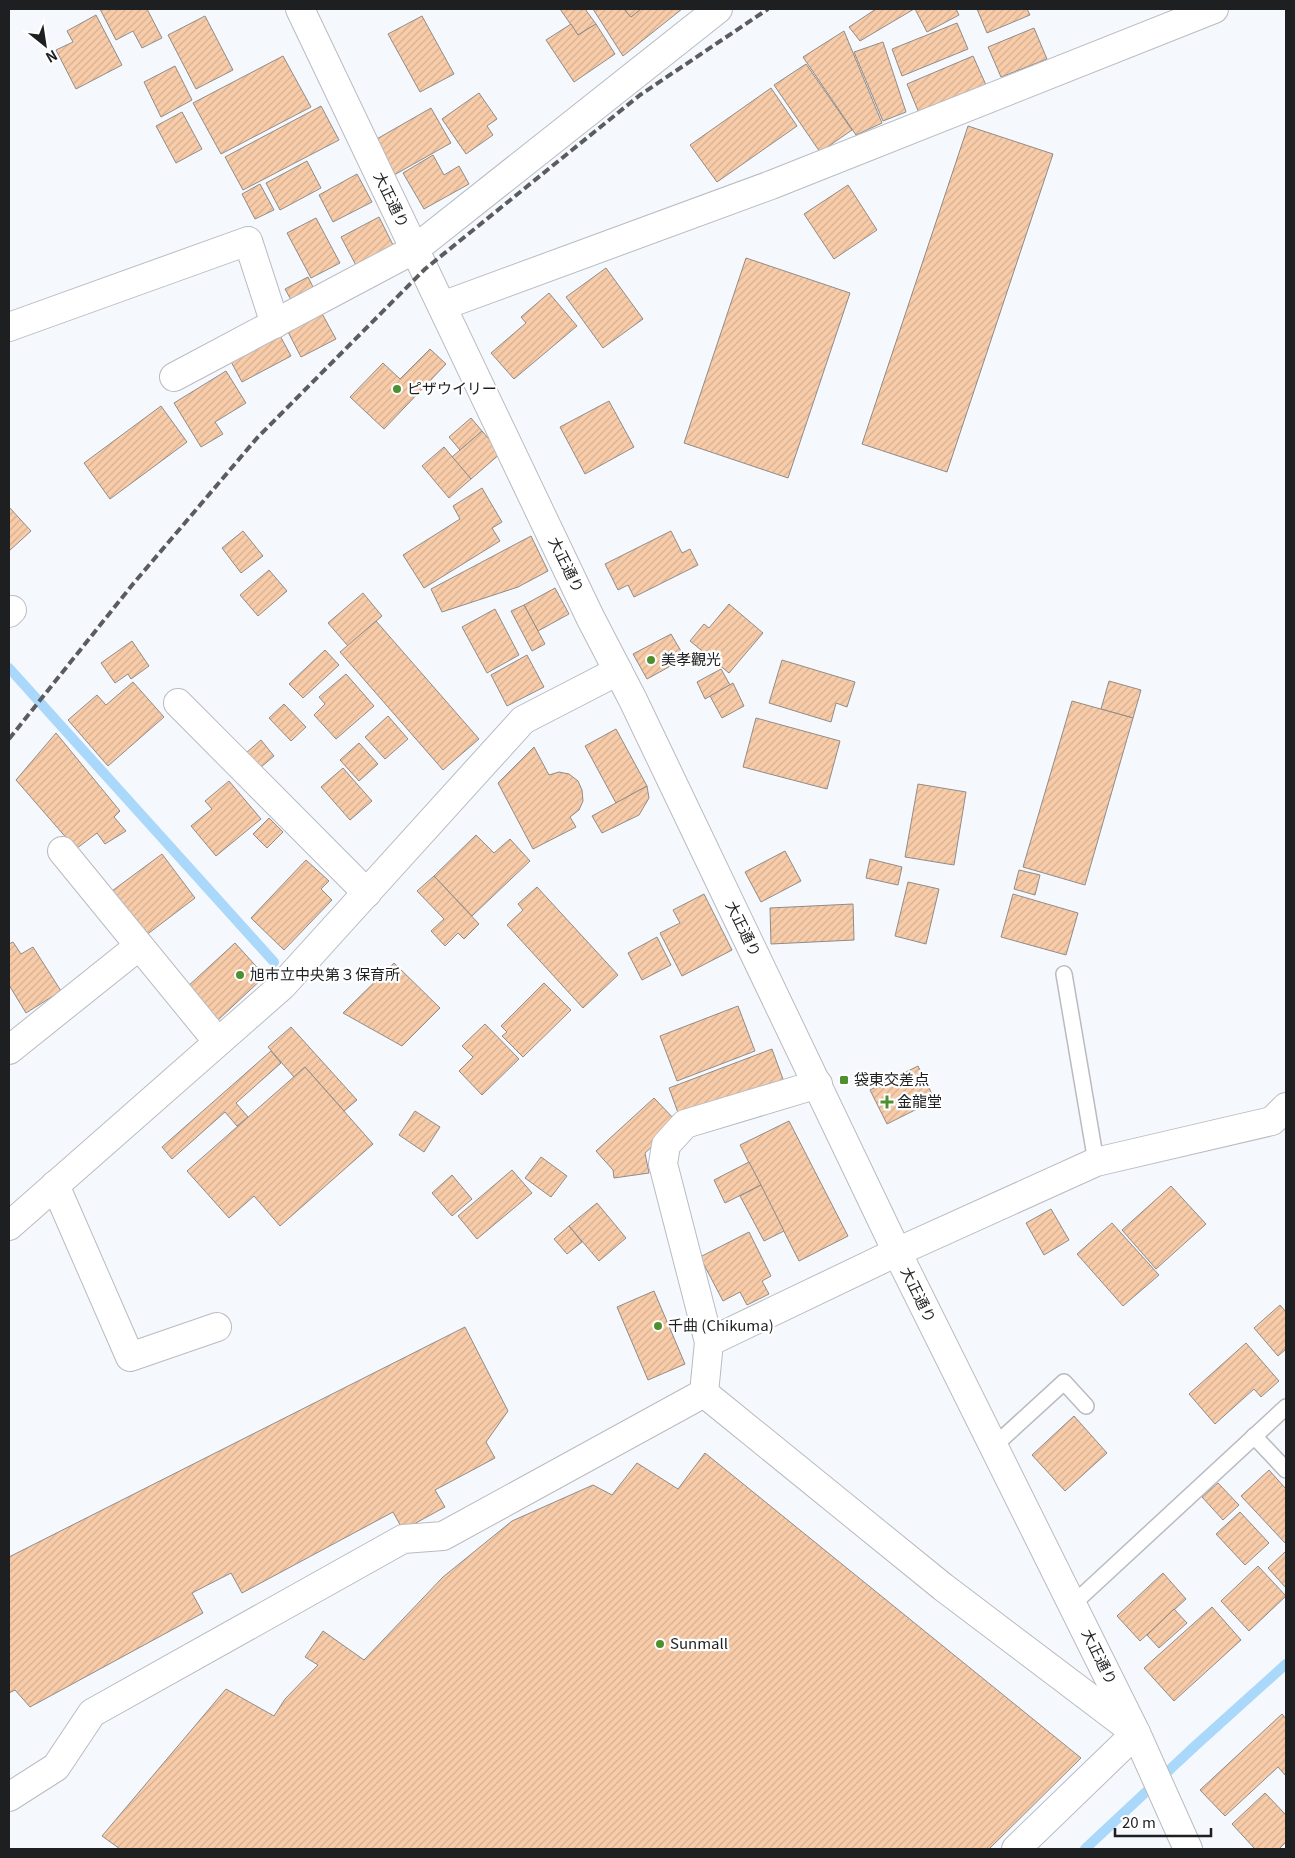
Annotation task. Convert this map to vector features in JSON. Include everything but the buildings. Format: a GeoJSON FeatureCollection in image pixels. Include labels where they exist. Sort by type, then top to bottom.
{"type":"FeatureCollection","features":[{"type":"Feature","properties":{"kind":"street","name":"大正通り"},"geometry":{"type":"LineString","coordinates":[[300,9],[586,608],[634,700],[897,1252],[1136,1733],[1188,1849]]}},
{"type":"Feature","properties":{"kind":"street"},"geometry":{"type":"LineString","coordinates":[[174,377],[415,249],[718,9]]}},
{"type":"Feature","properties":{"kind":"street"},"geometry":{"type":"LineString","coordinates":[[442,306],[771,185],[1214,9]]}},
{"type":"Feature","properties":{"kind":"street"},"geometry":{"type":"LineString","coordinates":[[9,327],[248,241],[275,324]]}},
{"type":"Feature","properties":{"kind":"street"},"geometry":{"type":"LineString","coordinates":[[9,1226],[282,986],[523,720],[618,671]]}},
{"type":"Feature","properties":{"kind":"street"},"geometry":{"type":"LineString","coordinates":[[178,703],[367,893]]}},
{"type":"Feature","properties":{"kind":"street"},"geometry":{"type":"LineString","coordinates":[[62,851],[218,1042]]}},
{"type":"Feature","properties":{"kind":"street"},"geometry":{"type":"LineString","coordinates":[[9,1050],[139,946]]}},
{"type":"Feature","properties":{"kind":"street"},"geometry":{"type":"LineString","coordinates":[[704,1393],[709,1342],[663,1164],[666,1145],[685,1124],[818,1084]]}},
{"type":"Feature","properties":{"kind":"street"},"geometry":{"type":"LineString","coordinates":[[709,1342],[897,1252],[1096,1162],[1272,1120],[1286,1107]]}},
{"type":"Feature","properties":{"kind":"street"},"geometry":{"type":"LineString","coordinates":[[55,1185],[130,1357],[217,1327]]}},
{"type":"Feature","properties":{"kind":"street"},"geometry":{"type":"LineString","coordinates":[[704,1393],[943,1587],[1136,1733],[1016,1849]]}},
{"type":"Feature","properties":{"kind":"street"},"geometry":{"type":"LineString","coordinates":[[9,1797],[56,1767],[92,1713],[403,1539],[443,1536],[704,1393]]}},
{"type":"Feature","properties":{"kind":"lane"},"geometry":{"type":"LineString","coordinates":[[1064,974],[1096,1162]]}},
{"type":"Feature","properties":{"kind":"lane"},"geometry":{"type":"LineString","coordinates":[[994,1446],[1064,1382],[1086,1406]]}},
{"type":"Feature","properties":{"kind":"lane"},"geometry":{"type":"LineString","coordinates":[[1072,1604],[1286,1407]]}},
{"type":"Feature","properties":{"kind":"lane"},"geometry":{"type":"LineString","coordinates":[[1254,1436],[1286,1470]]}},
{"type":"Feature","properties":{"kind":"waterway"},"geometry":{"type":"LineString","coordinates":[[9,668],[274,962]]}},
{"type":"Feature","properties":{"kind":"waterway"},"geometry":{"type":"LineString","coordinates":[[1085,1849],[1286,1664]]}},
{"type":"Feature","properties":{"kind":"railway"},"geometry":{"type":"LineString","coordinates":[[9,739],[133,584],[257,438],[425,269],[640,95],[768,9]]}},
{"type":"Feature","properties":{"kind":"place","name":"ピザウイリー"},"geometry":{"type":"Point","coordinates":[397,389]}},
{"type":"Feature","properties":{"kind":"place","name":"美孝觀光"},"geometry":{"type":"Point","coordinates":[651,660]}},
{"type":"Feature","properties":{"kind":"place","name":"旭市立中央第３保育所"},"geometry":{"type":"Point","coordinates":[240,975]}},
{"type":"Feature","properties":{"kind":"place","name":"袋東交差点"},"geometry":{"type":"Point","coordinates":[844,1080]}},
{"type":"Feature","properties":{"kind":"place","name":"金龍堂"},"geometry":{"type":"Point","coordinates":[887,1102]}},
{"type":"Feature","properties":{"kind":"place","name":"千曲 (Chikuma)"},"geometry":{"type":"Point","coordinates":[658,1326]}},
{"type":"Feature","properties":{"kind":"place","name":"Sunmall"},"geometry":{"type":"Point","coordinates":[660,1644]}}]}
